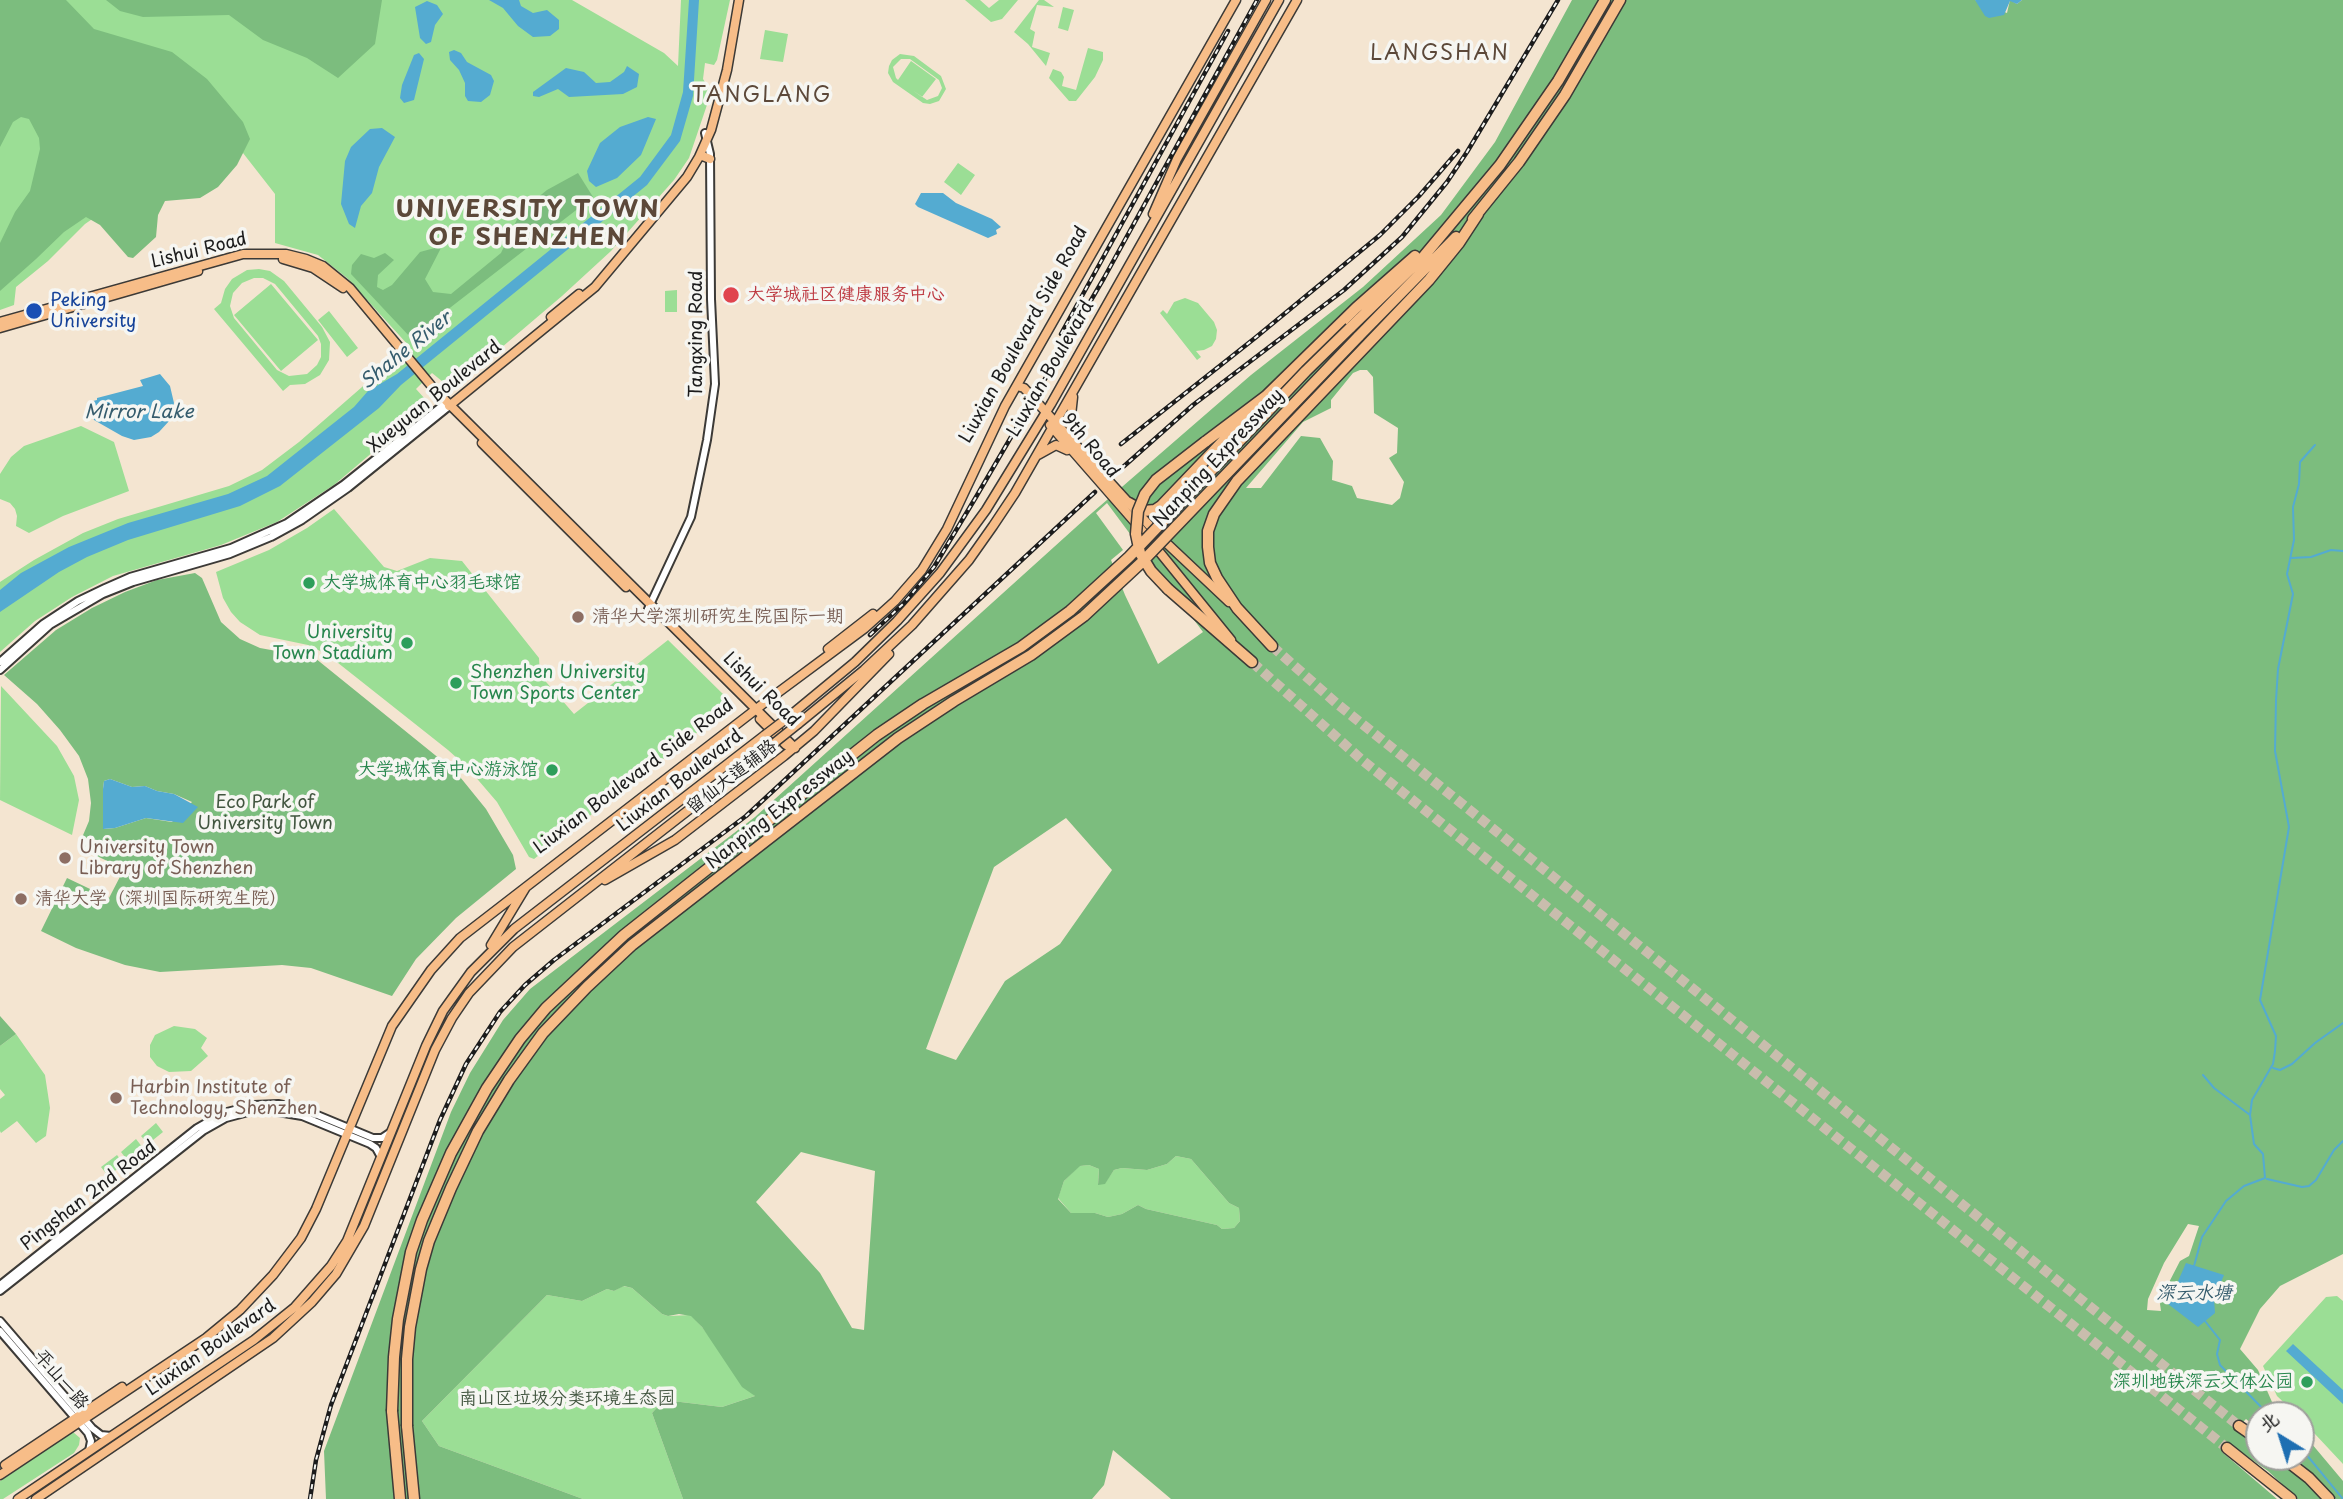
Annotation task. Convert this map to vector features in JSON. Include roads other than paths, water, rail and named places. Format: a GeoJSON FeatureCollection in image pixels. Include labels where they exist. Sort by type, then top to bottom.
{"type":"FeatureCollection","features":[{"type":"Feature","properties":{"kind":"highway"},"geometry":{"type":"LineString","coordinates":[[1129,503],[1143,511],[1155,510],[1161,506],[1266,396],[1356,308],[1457,218],[1517,143],[1574,55],[1605,0]]}},
{"type":"Feature","properties":{"kind":"highway"},"geometry":{"type":"LineString","coordinates":[[1272,646],[1237,608],[1210,563],[1208,531],[1223,498],[1429,280],[1459,243],[1565,95],[1620,0]]}},
{"type":"Feature","properties":{"kind":"highway","name":"Nanping Expressway"},"geometry":{"type":"LineString","coordinates":[[414,1499],[407,1426],[407,1359],[421,1269],[429,1241],[478,1131],[509,1080],[543,1033],[632,945],[898,738],[1031,655],[1084,616],[1142,562],[1478,214]]}},
{"type":"Feature","properties":{"kind":"highway","name":"Nanping Expressway"},"geometry":{"type":"LineString","coordinates":[[400,1499],[392,1411],[394,1357],[398,1319],[411,1252],[451,1153],[476,1107],[520,1039],[546,1008],[624,935],[877,735],[923,704],[1021,647],[1070,611],[1150,536],[1306,371],[1415,264],[1457,218]]}},
{"type":"Feature","properties":{"kind":"highway"},"geometry":{"type":"LineString","coordinates":[[1252,662],[1151,571],[1140,553],[1136,534],[1138,511],[1145,494],[1156,480],[1266,396]]}},
{"type":"Feature","properties":{"kind":"highway"},"geometry":{"type":"LineString","coordinates":[[2239,1426],[2245,1430]]}},
{"type":"Feature","properties":{"kind":"highway"},"geometry":{"type":"LineString","coordinates":[[2227,1448],[2291,1499]]}},
{"type":"Feature","properties":{"kind":"highway"},"geometry":{"type":"LineString","coordinates":[[2300,1471],[2329,1499]]}},
{"type":"Feature","properties":{"kind":"main road","name":"Xueyuan Boulevard"},"geometry":{"type":"LineString","coordinates":[[447,405],[595,287],[680,187],[701,155],[727,70],[737,0]]}},
{"type":"Feature","properties":{"kind":"main road"},"geometry":{"type":"LineString","coordinates":[[753,709],[865,628],[895,601],[922,570],[947,529],[1017,386],[1233,0]]}},
{"type":"Feature","properties":{"kind":"main road","name":"Liuxian Boulevard Side Road"},"geometry":{"type":"LineString","coordinates":[[0,1475],[199,1337],[257,1287],[290,1246],[306,1220],[347,1131],[384,1034],[416,982],[457,934],[753,709],[871,616],[905,583],[925,558],[949,515],[1003,399],[1233,0]]}},
{"type":"Feature","properties":{"kind":"main road"},"geometry":{"type":"LineString","coordinates":[[1134,255],[1170,174],[1266,0]]}},
{"type":"Feature","properties":{"kind":"main road","name":"Liuxian Boulevard"},"geometry":{"type":"LineString","coordinates":[[18,1499],[254,1340],[301,1301],[331,1266],[346,1241],[426,1046],[443,1011],[482,959],[514,929],[786,719],[882,636],[940,573],[986,510],[1045,413],[1279,0]]}},
{"type":"Feature","properties":{"kind":"main road","name":"Liuxian Boulevard"},"geometry":{"type":"LineString","coordinates":[[36,1499],[272,1338],[319,1295],[345,1260],[364,1226],[435,1050],[469,993],[500,959],[578,895],[799,724],[864,670],[912,625],[968,560],[993,526],[1034,460],[1297,0]]}},
{"type":"Feature","properties":{"kind":"main road","name":"Xueyuan Boulevard"},"geometry":{"type":"LineString","coordinates":[[447,405],[600,274],[680,179],[706,136]]}},
{"type":"Feature","properties":{"kind":"main road"},"geometry":{"type":"LineString","coordinates":[[701,155],[710,159]]}},
{"type":"Feature","properties":{"kind":"main road","name":"Lishui Road"},"geometry":{"type":"LineString","coordinates":[[0,322],[231,256],[274,253],[306,259],[337,275],[356,294],[400,353]]}},
{"type":"Feature","properties":{"kind":"main road","name":"Lishui Road"},"geometry":{"type":"LineString","coordinates":[[0,328],[223,264],[273,257],[297,262],[332,279],[353,298],[432,390],[753,709],[786,746],[795,748]]}},
{"type":"Feature","properties":{"kind":"main road"},"geometry":{"type":"LineString","coordinates":[[1078,453],[1069,425],[1071,404],[1080,380]]}},
{"type":"Feature","properties":{"kind":"main road","name":"9th Road"},"geometry":{"type":"LineString","coordinates":[[1017,386],[1024,388],[1053,426],[1159,536],[1237,608]]}},
{"type":"Feature","properties":{"kind":"main road"},"geometry":{"type":"LineString","coordinates":[[1031,396],[1049,397],[1059,388]]}},
{"type":"Feature","properties":{"kind":"main road"},"geometry":{"type":"LineString","coordinates":[[1034,460],[1044,450],[1056,445],[1078,453]]}},
{"type":"Feature","properties":{"kind":"main road","name":"9th Road"},"geometry":{"type":"LineString","coordinates":[[1078,453],[1234,645]]}},
{"type":"Feature","properties":{"kind":"main road","name":"留仙大道辅路"},"geometry":{"type":"LineString","coordinates":[[578,895],[675,840],[795,748],[882,661],[912,625]]}},
{"type":"Feature","properties":{"kind":"main road"},"geometry":{"type":"LineString","coordinates":[[482,959],[530,879]]}},
{"type":"Feature","properties":{"kind":"main road","name":"Liuxian Boulevard Side Road"},"geometry":{"type":"LineString","coordinates":[[0,1468],[79,1419]]}},
{"type":"Feature","properties":{"kind":"street","name":"Tangxing Road"},"geometry":{"type":"LineString","coordinates":[[650,607],[691,517],[715,384],[710,159],[706,136]]}},
{"type":"Feature","properties":{"kind":"street","name":"Xueyuan Boulevard"},"geometry":{"type":"LineString","coordinates":[[0,662],[43,624],[105,587],[231,548],[287,523],[335,491],[447,405]]}},
{"type":"Feature","properties":{"kind":"street","name":"Xueyuan Boulevard"},"geometry":{"type":"LineString","coordinates":[[0,670],[51,625],[103,594],[133,582],[230,554],[295,524],[348,488],[447,405]]}},
{"type":"Feature","properties":{"kind":"street","name":"Pingshan 2nd Road"},"geometry":{"type":"LineString","coordinates":[[0,1284],[197,1128],[223,1112],[254,1105],[278,1104],[303,1109],[373,1146],[381,1157]]}},
{"type":"Feature","properties":{"kind":"street","name":"Pingshan 2nd Road"},"geometry":{"type":"LineString","coordinates":[[0,1291],[203,1131],[226,1118],[253,1111],[279,1111],[377,1138],[391,1132]]}},
{"type":"Feature","properties":{"kind":"street"},"geometry":{"type":"LineString","coordinates":[[0,1321],[79,1419],[96,1432],[111,1436]]}},
{"type":"Feature","properties":{"kind":"street","name":"平山一路"},"geometry":{"type":"LineString","coordinates":[[0,1331],[79,1419],[90,1437],[89,1451]]}},
{"type":"Feature","properties":{"kind":"water"},"geometry":{"type":"Polygon","coordinates":[[[489,0],[519,0],[521,6],[533,13],[547,10],[559,20],[559,29],[550,36],[533,37],[518,26],[503,8],[489,0]]]}},
{"type":"Feature","properties":{"kind":"water"},"geometry":{"type":"Polygon","coordinates":[[[689,0],[699,0],[693,96],[680,141],[647,185],[401,385],[379,408],[280,486],[240,506],[128,540],[87,557],[59,572],[0,612],[0,590],[21,573],[69,547],[128,523],[228,494],[267,476],[354,407],[368,391],[397,374],[640,177],[671,135],[683,92],[689,0]]]}},
{"type":"Feature","properties":{"kind":"water"},"geometry":{"type":"Polygon","coordinates":[[[1975,0],[2022,0],[2017,4],[2010,1],[2004,15],[1989,18],[1975,0]]]}},
{"type":"Feature","properties":{"kind":"water"},"geometry":{"type":"Polygon","coordinates":[[[427,1],[437,5],[443,14],[435,25],[431,42],[426,44],[420,38],[415,7],[427,1]]]}},
{"type":"Feature","properties":{"kind":"water"},"geometry":{"type":"Polygon","coordinates":[[[454,50],[461,53],[467,62],[491,75],[494,81],[490,95],[481,102],[468,101],[465,96],[465,83],[450,60],[449,52],[454,50]]]}},
{"type":"Feature","properties":{"kind":"water"},"geometry":{"type":"Polygon","coordinates":[[[419,53],[424,59],[414,100],[404,103],[400,98],[402,85],[414,55],[419,53]]]}},
{"type":"Feature","properties":{"kind":"water"},"geometry":{"type":"Polygon","coordinates":[[[627,66],[639,74],[637,87],[623,94],[569,97],[558,89],[539,97],[533,96],[533,92],[566,68],[584,72],[596,83],[610,82],[624,72],[627,66]]]}},
{"type":"Feature","properties":{"kind":"water"},"geometry":{"type":"Polygon","coordinates":[[[648,117],[656,119],[641,155],[617,178],[596,187],[589,181],[587,171],[600,143],[620,127],[648,117]]]}},
{"type":"Feature","properties":{"kind":"water"},"geometry":{"type":"Polygon","coordinates":[[[382,128],[395,137],[379,167],[372,193],[361,206],[355,228],[349,224],[341,204],[345,161],[351,147],[370,129],[382,128]]]}},
{"type":"Feature","properties":{"kind":"water"},"geometry":{"type":"Polygon","coordinates":[[[921,193],[943,193],[956,203],[992,219],[1001,227],[996,230],[997,234],[988,238],[918,207],[915,204],[921,193]]]}},
{"type":"Feature","properties":{"kind":"water","name":"Mirror Lake"},"geometry":{"type":"Polygon","coordinates":[[[160,374],[170,386],[174,403],[170,420],[159,432],[151,437],[134,440],[94,420],[89,402],[143,386],[140,380],[160,374]]]}},
{"type":"Feature","properties":{"kind":"water"},"geometry":{"type":"Polygon","coordinates":[[[110,779],[132,787],[145,786],[174,794],[198,807],[183,823],[146,818],[103,829],[104,781],[110,779]]]}},
{"type":"Feature","properties":{"kind":"water","name":"深云水塘"},"geometry":{"type":"Polygon","coordinates":[[[2186,1263],[2224,1275],[2214,1299],[2215,1313],[2198,1327],[2168,1304],[2186,1263]]]}},
{"type":"Feature","properties":{"kind":"water"},"geometry":{"type":"Polygon","coordinates":[[[2293,1344],[2343,1390],[2343,1404],[2286,1351],[2293,1344]]]}},
{"type":"Feature","properties":{"kind":"waterway"},"geometry":{"type":"LineString","coordinates":[[2194,1266],[2202,1237],[2226,1201],[2244,1186],[2265,1178],[2263,1154],[2254,1144],[2250,1115],[2252,1100],[2273,1064],[2276,1036],[2260,1000],[2289,827],[2275,751],[2278,669],[2293,594],[2287,574],[2294,540],[2293,507],[2299,484],[2300,462],[2315,445]]}},
{"type":"Feature","properties":{"kind":"waterway"},"geometry":{"type":"LineString","coordinates":[[2291,558],[2311,557],[2331,550],[2343,551]]}},
{"type":"Feature","properties":{"kind":"waterway"},"geometry":{"type":"LineString","coordinates":[[2273,1068],[2280,1070],[2292,1064],[2343,1023]]}},
{"type":"Feature","properties":{"kind":"waterway"},"geometry":{"type":"LineString","coordinates":[[2203,1075],[2214,1088],[2250,1115]]}},
{"type":"Feature","properties":{"kind":"waterway"},"geometry":{"type":"LineString","coordinates":[[2267,1179],[2302,1187],[2309,1186],[2343,1141]]}},
{"type":"Feature","properties":{"kind":"waterway"},"geometry":{"type":"LineString","coordinates":[[2205,1321],[2220,1340],[2217,1354],[2220,1365],[2255,1401]]}},
{"type":"Feature","properties":{"kind":"waterway"},"geometry":{"type":"LineString","coordinates":[[2315,1465],[2343,1499]]}},
{"type":"Feature","properties":{"kind":"tunnel"},"geometry":{"type":"LineString","coordinates":[[1272,646],[1336,703],[2239,1426]]}},
{"type":"Feature","properties":{"kind":"tunnel"},"geometry":{"type":"LineString","coordinates":[[1252,662],[1362,760],[2227,1448]]}},
{"type":"Feature","properties":{"kind":"railway"},"geometry":{"type":"LineString","coordinates":[[870,635],[904,603],[934,567],[1104,278],[1257,0]]}},
{"type":"Feature","properties":{"kind":"railway"},"geometry":{"type":"LineString","coordinates":[[1114,475],[1193,405],[1344,290],[1402,237],[1447,182],[1467,152],[1558,0]]}},
{"type":"Feature","properties":{"kind":"railway"},"geometry":{"type":"LineString","coordinates":[[1061,334],[1228,31]]}},
{"type":"Feature","properties":{"kind":"railway"},"geometry":{"type":"LineString","coordinates":[[1121,444],[1380,235],[1458,151]]}},
{"type":"Feature","properties":{"kind":"railway"},"geometry":{"type":"LineString","coordinates":[[310,1499],[316,1460],[331,1405],[440,1120],[466,1064],[500,1012],[525,985],[554,960],[746,816],[1095,492]]}},
{"type":"Feature","properties":{"kind":"place","name":"大学城社区健康服务中心"},"geometry":{"type":"Point","coordinates":[731,295]}},
{"type":"Feature","properties":{"kind":"place","name":"Peking University"},"geometry":{"type":"Point","coordinates":[34,311]}},
{"type":"Feature","properties":{"kind":"place","name":"大学城体育中心羽毛球馆"},"geometry":{"type":"Point","coordinates":[309,583]}},
{"type":"Feature","properties":{"kind":"place","name":"清华大学深圳研究生院国际一期"},"geometry":{"type":"Point","coordinates":[578,617]}},
{"type":"Feature","properties":{"kind":"place","name":"University Town Stadium"},"geometry":{"type":"Point","coordinates":[407,643]}},
{"type":"Feature","properties":{"kind":"place","name":"Shenzhen University Town Sports Center"},"geometry":{"type":"Point","coordinates":[456,683]}},
{"type":"Feature","properties":{"kind":"place","name":"大学城体育中心游泳馆"},"geometry":{"type":"Point","coordinates":[552,770]}},
{"type":"Feature","properties":{"kind":"place","name":"University Town Library of Shenzhen"},"geometry":{"type":"Point","coordinates":[65,858]}},
{"type":"Feature","properties":{"kind":"place","name":"清华大学（深圳国际研究生院）"},"geometry":{"type":"Point","coordinates":[21,899]}},
{"type":"Feature","properties":{"kind":"place","name":"Harbin Institute of Technology, Shenzhen"},"geometry":{"type":"Point","coordinates":[116,1098]}},
{"type":"Feature","properties":{"kind":"place","name":"深圳地铁深云文体公园"},"geometry":{"type":"Point","coordinates":[2307,1382]}},
{"type":"Feature","properties":{"kind":"district","name":"LANGSHAN"},"geometry":{"type":"Point","coordinates":[1440,54]}},
{"type":"Feature","properties":{"kind":"district","name":"TANGLANG"},"geometry":{"type":"Point","coordinates":[762,96]}},
{"type":"Feature","properties":{"kind":"district","name":"UNIVERSITY TOWN OF SHENZHEN"},"geometry":{"type":"Point","coordinates":[528,224]}},
{"type":"Feature","properties":{"kind":"water label","name":"Shahe River"},"geometry":{"type":"Point","coordinates":[406,351]}},
{"type":"Feature","properties":{"kind":"park label","name":"Eco Park of University Town"},"geometry":{"type":"Point","coordinates":[265,813]}},
{"type":"Feature","properties":{"kind":"park label","name":"南山区垃圾分类环境生态园"},"geometry":{"type":"Point","coordinates":[567,1399]}}]}
